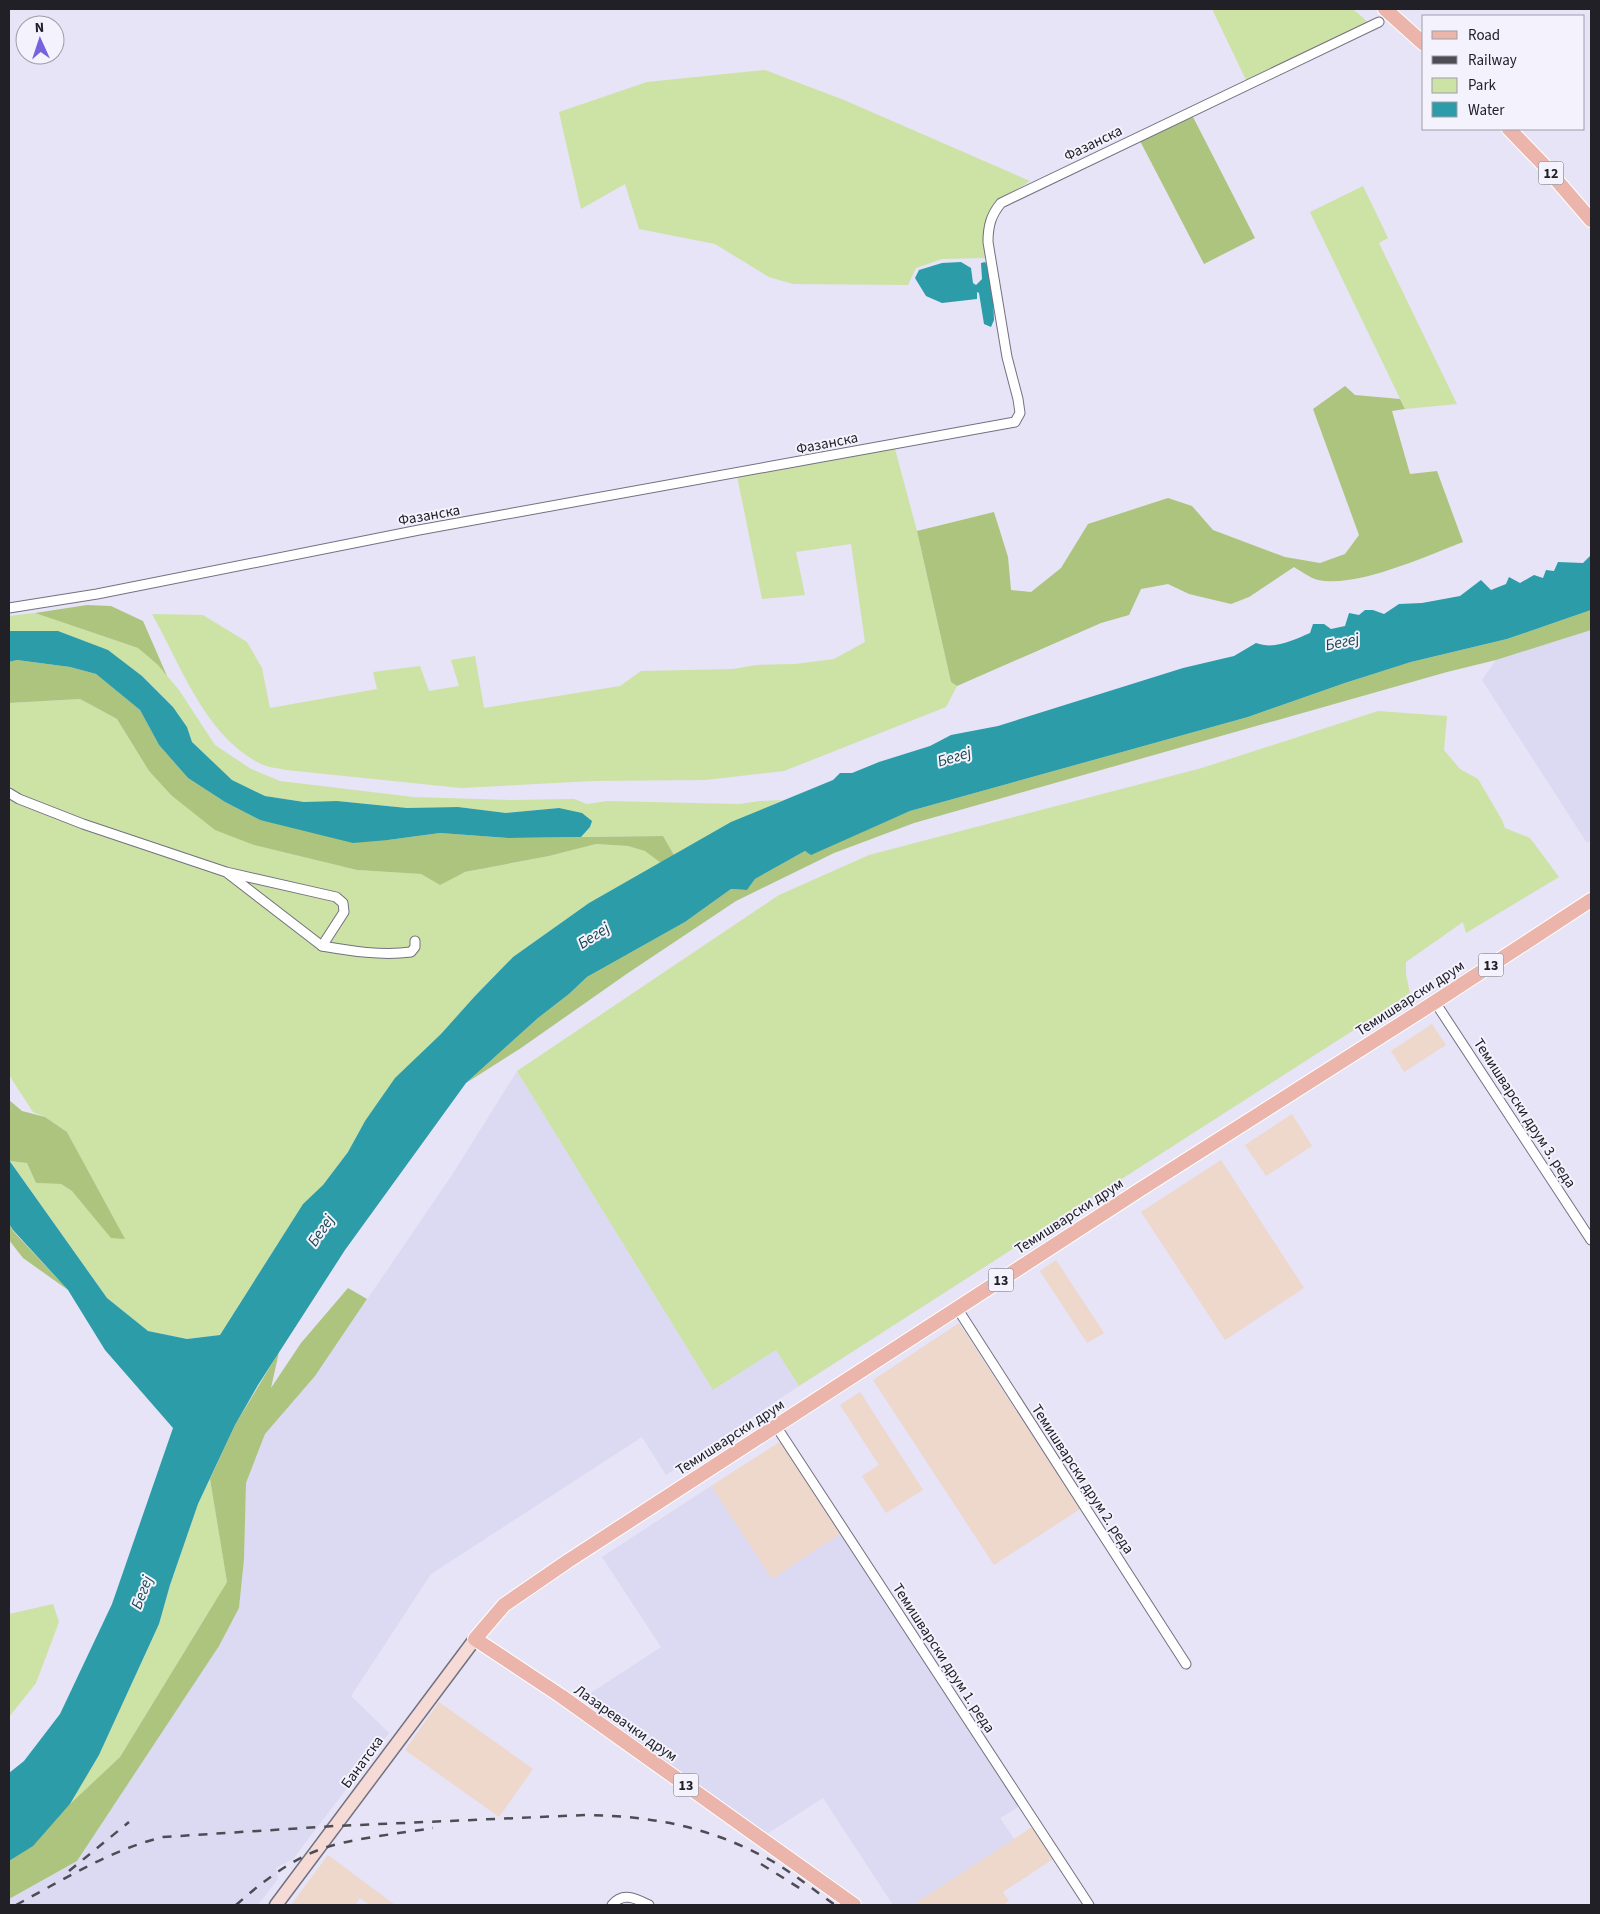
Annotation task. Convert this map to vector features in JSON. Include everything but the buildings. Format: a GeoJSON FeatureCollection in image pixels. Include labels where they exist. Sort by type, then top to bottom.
{"type":"FeatureCollection","features":[{"type":"Feature","properties":{"kind":"main road"},"geometry":{"type":"LineString","coordinates":[[1385,9],[1422,42]]}},
{"type":"Feature","properties":{"kind":"main road","name":"12"},"geometry":{"type":"LineString","coordinates":[[1510,130],[1541,162],[1591,220]]}},
{"type":"Feature","properties":{"kind":"main road","name":"Темишварски друм"},"geometry":{"type":"LineString","coordinates":[[475,1639],[494,1615],[513,1598],[956,1308],[1591,900]]}},
{"type":"Feature","properties":{"kind":"main road","name":"Банатска"},"geometry":{"type":"LineString","coordinates":[[276,1905],[475,1639]]}},
{"type":"Feature","properties":{"kind":"main road","name":"Лазаревачки друм"},"geometry":{"type":"LineString","coordinates":[[475,1639],[561,1696],[854,1905]]}},
{"type":"Feature","properties":{"kind":"street","name":"Фазанска"},"geometry":{"type":"LineString","coordinates":[[9,608],[97,594],[419,530],[1015,422],[1020,413],[1019,406],[1007,357],[988,242],[990,220],[1001,202],[1379,22]]}},
{"type":"Feature","properties":{"kind":"street"},"geometry":{"type":"LineString","coordinates":[[9,793],[19,799],[83,824],[226,872],[340,900],[344,912],[322,946]]}},
{"type":"Feature","properties":{"kind":"street"},"geometry":{"type":"LineString","coordinates":[[226,872],[322,946],[344,950],[394,954],[410,952],[415,947],[415,941]]}},
{"type":"Feature","properties":{"kind":"street","name":"Темишварски друм 3. реда"},"geometry":{"type":"LineString","coordinates":[[1435,1002],[1591,1240]]}},
{"type":"Feature","properties":{"kind":"street","name":"Темишварски друм 2. реда"},"geometry":{"type":"LineString","coordinates":[[956,1308],[1186,1664]]}},
{"type":"Feature","properties":{"kind":"street","name":"Темишварски друм 1. реда"},"geometry":{"type":"LineString","coordinates":[[776,1426],[1089,1905]]}},
{"type":"Feature","properties":{"kind":"street"},"geometry":{"type":"LineString","coordinates":[[612,1905],[616,1900],[626,1897],[636,1898],[649,1905]]}},
{"type":"Feature","properties":{"kind":"shaded area"},"geometry":{"type":"Polygon","coordinates":[[[1591,630],[1591,840],[1587,843],[1482,680],[1496,660],[1591,630]]]}},
{"type":"Feature","properties":{"kind":"shaded area"},"geometry":{"type":"Polygon","coordinates":[[[1432,1024],[1446,1045],[1404,1072],[1391,1051],[1432,1024]]]}},
{"type":"Feature","properties":{"kind":"shaded area"},"geometry":{"type":"Polygon","coordinates":[[[517,1071],[713,1390],[776,1350],[799,1386],[666,1475],[642,1437],[431,1574],[351,1696],[389,1733],[293,1859],[276,1868],[278,1879],[258,1905],[9,1905],[9,1899],[77,1861],[219,1646],[239,1608],[244,1559],[246,1483],[265,1434],[315,1376],[454,1172],[517,1071]]]}},
{"type":"Feature","properties":{"kind":"shaded area"},"geometry":{"type":"Polygon","coordinates":[[[1292,1114],[1312,1146],[1266,1176],[1245,1145],[1292,1114]]]}},
{"type":"Feature","properties":{"kind":"shaded area"},"geometry":{"type":"Polygon","coordinates":[[[1221,1160],[1304,1288],[1225,1340],[1141,1212],[1221,1160]]]}},
{"type":"Feature","properties":{"kind":"shaded area"},"geometry":{"type":"Polygon","coordinates":[[[1056,1260],[1104,1333],[1087,1343],[1040,1271],[1056,1260]]]}},
{"type":"Feature","properties":{"kind":"shaded area"},"geometry":{"type":"Polygon","coordinates":[[[959,1323],[1080,1509],[994,1565],[873,1380],[959,1323]]]}},
{"type":"Feature","properties":{"kind":"shaded area"},"geometry":{"type":"Polygon","coordinates":[[[860,1392],[923,1490],[886,1513],[862,1476],[879,1465],[840,1405],[860,1392]]]}},
{"type":"Feature","properties":{"kind":"shaded area"},"geometry":{"type":"Polygon","coordinates":[[[781,1441],[842,1533],[772,1579],[711,1486],[781,1441]]]}},
{"type":"Feature","properties":{"kind":"shaded area"},"geometry":{"type":"Polygon","coordinates":[[[711,1486],[772,1579],[842,1533],[1020,1806],[1000,1818],[1014,1839],[912,1905],[893,1905],[823,1798],[762,1837],[577,1702],[661,1647],[602,1557],[711,1486]]]}},
{"type":"Feature","properties":{"kind":"shaded area"},"geometry":{"type":"Polygon","coordinates":[[[439,1702],[533,1769],[499,1817],[405,1750],[439,1702]]]}},
{"type":"Feature","properties":{"kind":"shaded area"},"geometry":{"type":"Polygon","coordinates":[[[1032,1827],[1053,1859],[1003,1892],[1009,1901],[1003,1905],[914,1904],[1032,1827]]]}},
{"type":"Feature","properties":{"kind":"shaded area"},"geometry":{"type":"Polygon","coordinates":[[[328,1855],[395,1905],[370,1905],[360,1898],[355,1905],[291,1905],[328,1855]]]}},
{"type":"Feature","properties":{"kind":"green space"},"geometry":{"type":"Polygon","coordinates":[[[1212,9],[1353,9],[1369,23],[1246,80],[1212,9]]]}},
{"type":"Feature","properties":{"kind":"green space"},"geometry":{"type":"Polygon","coordinates":[[[765,70],[844,100],[1030,181],[994,204],[987,220],[986,258],[942,259],[916,268],[908,285],[793,284],[769,277],[715,244],[639,229],[625,184],[581,209],[559,112],[647,82],[765,70]]]}},
{"type":"Feature","properties":{"kind":"green space"},"geometry":{"type":"Polygon","coordinates":[[[1193,117],[1255,238],[1204,264],[1139,139],[1193,117]]]}},
{"type":"Feature","properties":{"kind":"green space"},"geometry":{"type":"Polygon","coordinates":[[[1363,186],[1388,238],[1379,243],[1457,404],[1405,409],[1310,212],[1363,186]]]}},
{"type":"Feature","properties":{"kind":"green space"},"geometry":{"type":"Polygon","coordinates":[[[1345,386],[1355,395],[1400,399],[1405,409],[1392,411],[1410,474],[1437,471],[1463,542],[1391,569],[1352,579],[1318,580],[1294,567],[1249,597],[1231,604],[1189,594],[1168,584],[1141,589],[1129,615],[1101,623],[957,686],[951,682],[917,531],[994,512],[1008,557],[1011,590],[1031,592],[1061,568],[1088,524],[1168,498],[1192,506],[1213,530],[1285,557],[1320,563],[1345,554],[1359,535],[1313,409],[1345,386]]]}},
{"type":"Feature","properties":{"kind":"green space"},"geometry":{"type":"Polygon","coordinates":[[[895,449],[917,531],[951,682],[957,686],[946,707],[784,771],[705,780],[593,781],[461,788],[286,770],[267,766],[260,764],[238,749],[208,715],[195,696],[152,614],[203,615],[247,642],[262,668],[270,708],[377,689],[373,672],[420,666],[429,691],[459,686],[451,660],[475,656],[484,708],[620,686],[641,671],[733,669],[756,665],[795,664],[834,659],[865,642],[851,544],[796,552],[805,595],[762,599],[737,476],[895,449]]]}},
{"type":"Feature","properties":{"kind":"green space"},"geometry":{"type":"Polygon","coordinates":[[[87,605],[111,606],[143,621],[167,676],[158,665],[138,648],[35,613],[87,605]]]}},
{"type":"Feature","properties":{"kind":"green space"},"geometry":{"type":"Polygon","coordinates":[[[1591,610],[1591,630],[1496,660],[1447,672],[914,823],[834,853],[736,901],[628,973],[521,1048],[466,1083],[587,977],[685,922],[731,889],[747,890],[755,879],[805,851],[811,854],[910,811],[1248,717],[1411,662],[1507,639],[1591,610]]]}},
{"type":"Feature","properties":{"kind":"green space"},"geometry":{"type":"Polygon","coordinates":[[[35,613],[138,648],[158,665],[179,690],[215,745],[251,769],[280,781],[413,797],[512,800],[574,799],[587,804],[607,801],[739,804],[783,800],[731,823],[674,855],[663,836],[581,837],[590,827],[559,808],[506,813],[458,807],[407,808],[337,801],[304,802],[265,796],[232,780],[192,742],[187,727],[173,707],[142,676],[108,651],[58,631],[9,631],[9,616],[35,613]]]}},
{"type":"Feature","properties":{"kind":"green space"},"geometry":{"type":"Polygon","coordinates":[[[17,660],[70,667],[96,674],[140,710],[159,745],[188,778],[225,802],[260,820],[388,840],[440,833],[508,838],[663,836],[674,855],[661,863],[645,851],[628,846],[596,844],[549,856],[465,872],[440,885],[421,874],[357,870],[254,845],[215,830],[171,795],[149,771],[117,719],[80,699],[9,703],[9,662],[17,660]]]}},
{"type":"Feature","properties":{"kind":"green space"},"geometry":{"type":"Polygon","coordinates":[[[80,699],[117,719],[149,771],[171,795],[254,845],[357,870],[421,874],[440,885],[461,873],[549,856],[596,844],[628,846],[646,851],[661,863],[589,903],[513,957],[475,996],[365,1121],[348,1152],[323,1185],[303,1204],[220,1335],[187,1339],[148,1331],[107,1298],[10,1161],[27,1163],[36,1183],[61,1184],[72,1191],[85,1205],[124,1238],[67,1132],[45,1117],[33,1112],[9,1075],[9,703],[80,699]]]}},
{"type":"Feature","properties":{"kind":"green space"},"geometry":{"type":"Polygon","coordinates":[[[1378,711],[1447,716],[1444,750],[1460,769],[1478,779],[1505,828],[1530,838],[1559,877],[1466,933],[1463,922],[1406,962],[1410,994],[799,1386],[776,1350],[713,1390],[517,1071],[779,895],[869,855],[1202,768],[1378,711]]]}},
{"type":"Feature","properties":{"kind":"green space"},"geometry":{"type":"Polygon","coordinates":[[[9,1100],[22,1111],[45,1117],[67,1132],[125,1239],[111,1238],[72,1191],[61,1184],[36,1183],[27,1163],[10,1161],[9,1100]]]}},
{"type":"Feature","properties":{"kind":"green space"},"geometry":{"type":"Polygon","coordinates":[[[9,1224],[13,1231],[68,1290],[23,1258],[9,1240],[9,1224]]]}},
{"type":"Feature","properties":{"kind":"green space"},"geometry":{"type":"Polygon","coordinates":[[[348,1288],[367,1299],[315,1376],[265,1434],[246,1483],[244,1559],[239,1608],[219,1646],[77,1861],[9,1899],[9,1861],[33,1845],[70,1804],[120,1757],[227,1582],[210,1479],[235,1425],[279,1352],[271,1388],[301,1343],[348,1288]]]}},
{"type":"Feature","properties":{"kind":"green space"},"geometry":{"type":"Polygon","coordinates":[[[210,1479],[227,1582],[120,1757],[70,1804],[99,1755],[159,1624],[170,1585],[198,1504],[210,1479]]]}},
{"type":"Feature","properties":{"kind":"green space"},"geometry":{"type":"Polygon","coordinates":[[[53,1604],[59,1622],[36,1683],[9,1717],[9,1614],[53,1604]]]}},
{"type":"Feature","properties":{"kind":"water"},"geometry":{"type":"Polygon","coordinates":[[[961,262],[971,268],[973,283],[976,285],[982,279],[981,263],[985,262],[992,274],[994,320],[991,327],[984,324],[979,293],[977,292],[977,299],[942,303],[926,296],[915,278],[919,270],[942,263],[961,262]]]}},
{"type":"Feature","properties":{"kind":"water","name":"Бегеј"},"geometry":{"type":"Polygon","coordinates":[[[1591,555],[1591,610],[1507,639],[1411,662],[1248,717],[910,811],[811,855],[805,851],[755,879],[747,890],[731,889],[685,922],[587,977],[466,1083],[345,1250],[258,1385],[235,1425],[198,1504],[170,1585],[159,1624],[99,1755],[70,1804],[33,1846],[9,1861],[9,1773],[24,1761],[60,1714],[112,1604],[173,1428],[105,1350],[68,1290],[9,1224],[9,1160],[107,1298],[148,1331],[187,1339],[220,1335],[303,1204],[323,1185],[348,1152],[365,1121],[395,1078],[441,1034],[513,957],[589,903],[731,822],[833,780],[840,773],[852,773],[879,762],[930,746],[951,735],[998,726],[1183,668],[1234,656],[1256,643],[1277,645],[1284,643],[1310,633],[1313,624],[1324,624],[1331,629],[1345,626],[1349,613],[1359,615],[1365,610],[1373,610],[1384,614],[1399,604],[1422,603],[1460,596],[1481,580],[1491,590],[1506,584],[1509,577],[1520,583],[1534,575],[1543,578],[1546,570],[1554,571],[1558,562],[1583,563],[1591,555]]]}},
{"type":"Feature","properties":{"kind":"water"},"geometry":{"type":"Polygon","coordinates":[[[9,631],[58,631],[108,650],[142,676],[173,707],[187,727],[192,742],[232,780],[265,796],[304,802],[337,801],[407,808],[458,807],[506,813],[559,808],[582,813],[592,821],[590,827],[581,837],[508,838],[440,833],[353,843],[260,820],[225,802],[188,778],[159,745],[140,710],[96,674],[70,667],[17,660],[9,662],[9,631]]]}},
{"type":"Feature","properties":{"kind":"railway"},"geometry":{"type":"LineString","coordinates":[[16,1905],[106,1858],[163,1837],[335,1826],[585,1815],[659,1821],[704,1832],[749,1849],[772,1861],[835,1905]]}},
{"type":"Feature","properties":{"kind":"railway"},"geometry":{"type":"LineString","coordinates":[[69,1871],[129,1822]]}},
{"type":"Feature","properties":{"kind":"railway"},"geometry":{"type":"LineString","coordinates":[[236,1905],[274,1875],[316,1851],[358,1840],[433,1828]]}},
{"type":"Feature","properties":{"kind":"railway"},"geometry":{"type":"LineString","coordinates":[[761,1864],[801,1889]]}}]}
